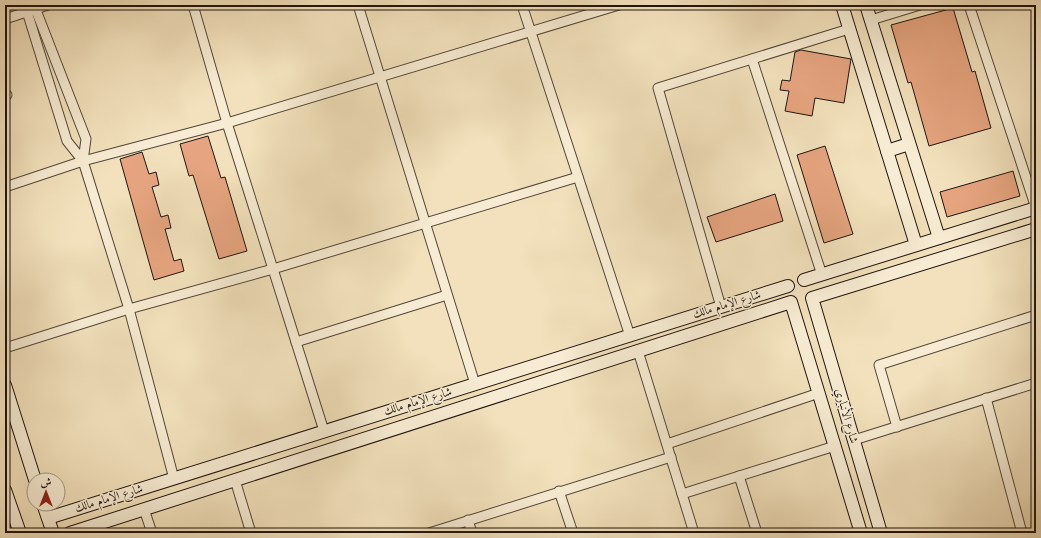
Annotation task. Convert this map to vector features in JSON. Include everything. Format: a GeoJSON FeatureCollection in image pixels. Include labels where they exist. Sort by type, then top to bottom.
{"type":"FeatureCollection","features":[{"type":"Feature","properties":{"kind":"street"},"geometry":{"type":"LineString","coordinates":[[5,19],[30,8],[48,5]]}},
{"type":"Feature","properties":{"kind":"street"},"geometry":{"type":"LineString","coordinates":[[192,5],[227,123],[324,431]]}},
{"type":"Feature","properties":{"kind":"street"},"geometry":{"type":"LineString","coordinates":[[358,5],[475,384]]}},
{"type":"Feature","properties":{"kind":"street"},"geometry":{"type":"LineString","coordinates":[[522,5],[630,336]]}},
{"type":"Feature","properties":{"kind":"street"},"geometry":{"type":"LineString","coordinates":[[5,187],[83,160],[227,123],[619,5]]}},
{"type":"Feature","properties":{"kind":"street"},"geometry":{"type":"LineString","coordinates":[[842,5],[916,245]]}},
{"type":"Feature","properties":{"kind":"street"},"geometry":{"type":"LineString","coordinates":[[866,5],[939,238]]}},
{"type":"Feature","properties":{"kind":"street"},"geometry":{"type":"LineString","coordinates":[[871,20],[920,5]]}},
{"type":"Feature","properties":{"kind":"street"},"geometry":{"type":"LineString","coordinates":[[969,5],[1036,208],[822,275],[804,280],[795,280],[788,286],[787,295],[790,302],[802,305],[812,298],[1036,229]]}},
{"type":"Feature","properties":{"kind":"street"},"geometry":{"type":"LineString","coordinates":[[30,8],[86,139],[83,160]]}},
{"type":"Feature","properties":{"kind":"street"},"geometry":{"type":"LineString","coordinates":[[30,8],[66,141],[83,160],[129,309],[174,479]]}},
{"type":"Feature","properties":{"kind":"street"},"geometry":{"type":"LineString","coordinates":[[721,307],[658,88],[849,29]]}},
{"type":"Feature","properties":{"kind":"street"},"geometry":{"type":"LineString","coordinates":[[752,59],[822,275]]}},
{"type":"Feature","properties":{"kind":"street"},"geometry":{"type":"LineString","coordinates":[[887,151],[909,144]]}},
{"type":"Feature","properties":{"kind":"street"},"geometry":{"type":"LineString","coordinates":[[5,348],[129,309],[273,269],[578,177]]}},
{"type":"Feature","properties":{"kind":"street"},"geometry":{"type":"LineString","coordinates":[[804,280],[813,290],[812,298]]}},
{"type":"Feature","properties":{"kind":"street","name":"شارع الإمام مالك"},"geometry":{"type":"LineString","coordinates":[[48,518],[788,286]]}},
{"type":"Feature","properties":{"kind":"street"},"geometry":{"type":"LineString","coordinates":[[296,342],[447,295]]}},
{"type":"Feature","properties":{"kind":"street","name":"شارع الأنباري"},"geometry":{"type":"LineString","coordinates":[[812,298],[881,533]]}},
{"type":"Feature","properties":{"kind":"street","name":"شارع الإمام مالك"},"geometry":{"type":"LineString","coordinates":[[70,533],[790,302]]}},
{"type":"Feature","properties":{"kind":"street","name":"شارع الأنباري"},"geometry":{"type":"LineString","coordinates":[[790,302],[861,533]]}},
{"type":"Feature","properties":{"kind":"street"},"geometry":{"type":"LineString","coordinates":[[897,427],[879,365],[1036,315]]}},
{"type":"Feature","properties":{"kind":"street"},"geometry":{"type":"LineString","coordinates":[[638,351],[694,533]]}},
{"type":"Feature","properties":{"kind":"street"},"geometry":{"type":"LineString","coordinates":[[854,440],[1036,383]]}},
{"type":"Feature","properties":{"kind":"street"},"geometry":{"type":"LineString","coordinates":[[5,386],[33,472]]}},
{"type":"Feature","properties":{"kind":"street"},"geometry":{"type":"LineString","coordinates":[[667,444],[819,393]]}},
{"type":"Feature","properties":{"kind":"street"},"geometry":{"type":"LineString","coordinates":[[986,398],[1022,533]]}},
{"type":"Feature","properties":{"kind":"street"},"geometry":{"type":"LineString","coordinates":[[399,408],[404,426]]}},
{"type":"Feature","properties":{"kind":"street"},"geometry":{"type":"LineString","coordinates":[[682,494],[835,446]]}},
{"type":"Feature","properties":{"kind":"street"},"geometry":{"type":"LineString","coordinates":[[429,533],[671,457]]}},
{"type":"Feature","properties":{"kind":"street"},"geometry":{"type":"LineString","coordinates":[[739,476],[757,533]]}},
{"type":"Feature","properties":{"kind":"street"},"geometry":{"type":"LineString","coordinates":[[235,480],[251,533]]}},
{"type":"Feature","properties":{"kind":"street"},"geometry":{"type":"LineString","coordinates":[[5,490],[20,533]]}},
{"type":"Feature","properties":{"kind":"street"},"geometry":{"type":"LineString","coordinates":[[559,491],[573,533]]}},
{"type":"Feature","properties":{"kind":"street"},"geometry":{"type":"LineString","coordinates":[[144,509],[152,533]]}},
{"type":"Feature","properties":{"kind":"street"},"geometry":{"type":"LineString","coordinates":[[46,512],[52,533]]}},
{"type":"Feature","properties":{"kind":"street"},"geometry":{"type":"LineString","coordinates":[[468,520],[472,533]]}},
{"type":"Feature","properties":{"kind":"building"},"geometry":{"type":"Polygon","coordinates":[[[953,8],[972,72],[975,71],[991,128],[929,146],[911,82],[908,83],[891,25],[953,8]]]}},
{"type":"Feature","properties":{"kind":"building"},"geometry":{"type":"Polygon","coordinates":[[[801,50],[851,59],[844,103],[815,98],[812,116],[785,111],[789,91],[780,90],[782,80],[790,81],[795,52],[801,50]]]}},
{"type":"Feature","properties":{"kind":"building"},"geometry":{"type":"Polygon","coordinates":[[[208,136],[221,178],[225,177],[247,251],[219,259],[193,175],[189,176],[180,144],[208,136]]]}},
{"type":"Feature","properties":{"kind":"building"},"geometry":{"type":"Polygon","coordinates":[[[825,146],[853,234],[824,243],[797,155],[825,146]]]}},
{"type":"Feature","properties":{"kind":"building"},"geometry":{"type":"Polygon","coordinates":[[[142,152],[149,174],[156,172],[159,185],[152,187],[161,217],[168,215],[171,228],[165,229],[174,261],[181,259],[184,271],[154,280],[120,159],[142,152]]]}},
{"type":"Feature","properties":{"kind":"building"},"geometry":{"type":"Polygon","coordinates":[[[1013,171],[1020,196],[947,217],[940,192],[1013,171]]]}},
{"type":"Feature","properties":{"kind":"building"},"geometry":{"type":"Polygon","coordinates":[[[775,194],[783,221],[716,242],[707,217],[775,194]]]}}]}
